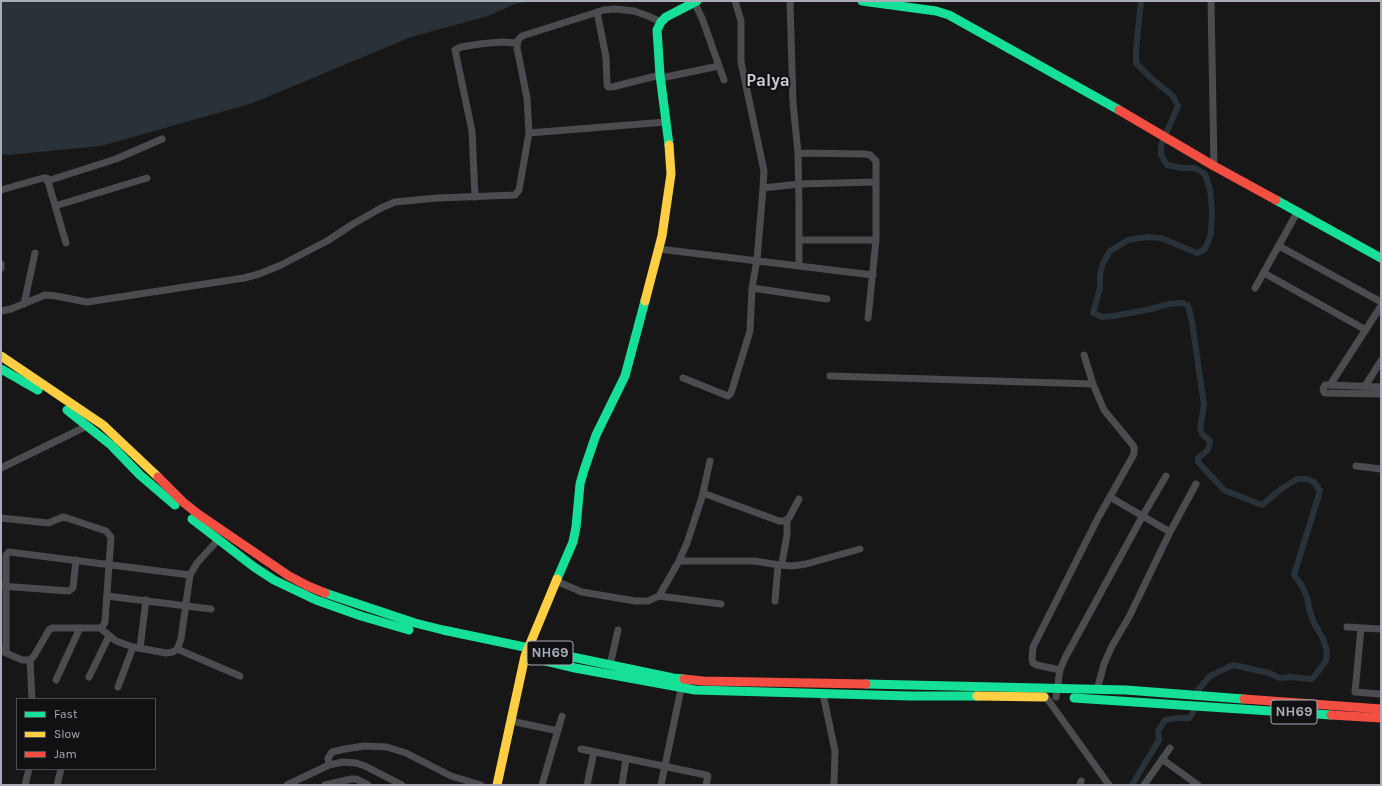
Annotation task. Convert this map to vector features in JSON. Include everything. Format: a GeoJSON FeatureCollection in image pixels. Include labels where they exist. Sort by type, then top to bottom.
{"type":"FeatureCollection","features":[{"type":"Feature","properties":{"kind":"main road"},"geometry":{"type":"LineString","coordinates":[[862,1],[936,10],[949,15],[1094,95],[1214,166],[1381,258]]}},
{"type":"Feature","properties":{"kind":"main road"},"geometry":{"type":"LineString","coordinates":[[497,785],[526,652],[573,542],[580,484],[584,470],[596,435],[625,376],[662,236],[671,174],[671,158],[657,30],[661,22],[666,17],[695,2]]}},
{"type":"Feature","properties":{"kind":"main road","name":"NH69"},"geometry":{"type":"LineString","coordinates":[[1,356],[103,425],[183,502],[198,514],[289,576],[307,590],[316,600],[361,616],[418,633],[610,665],[673,678],[703,681],[1057,693],[1181,705],[1381,718]]}},
{"type":"Feature","properties":{"kind":"main road","name":"NH69"},"geometry":{"type":"LineString","coordinates":[[1,369],[41,392],[88,426],[111,445],[153,487],[218,540],[274,580],[307,590]]}},
{"type":"Feature","properties":{"kind":"main road","name":"NH69"},"geometry":{"type":"LineString","coordinates":[[526,652],[575,668],[681,689],[695,690],[823,694],[1046,697],[1057,693],[1097,690],[1126,690],[1381,709]]}},
{"type":"Feature","properties":{"kind":"street"},"geometry":{"type":"LineString","coordinates":[[683,378],[728,396],[731,393],[750,331],[752,288],[757,260],[764,188],[762,162],[741,62],[741,21],[735,1]]}},
{"type":"Feature","properties":{"kind":"street"},"geometry":{"type":"LineString","coordinates":[[790,1],[793,103],[798,153],[799,266]]}},
{"type":"Feature","properties":{"kind":"street"},"geometry":{"type":"LineString","coordinates":[[1211,1],[1214,166]]}},
{"type":"Feature","properties":{"kind":"street"},"geometry":{"type":"LineString","coordinates":[[695,2],[724,80]]}},
{"type":"Feature","properties":{"kind":"street"},"geometry":{"type":"LineString","coordinates":[[1,311],[24,304],[45,295],[87,302],[108,300],[259,274],[327,241],[353,224],[395,202],[437,198],[510,196],[517,194],[529,133],[527,98],[517,48],[517,43],[522,36],[597,12],[615,9],[634,12],[661,22]]}},
{"type":"Feature","properties":{"kind":"street"},"geometry":{"type":"LineString","coordinates":[[597,12],[606,57],[608,87],[719,66]]}},
{"type":"Feature","properties":{"kind":"street"},"geometry":{"type":"LineString","coordinates":[[475,197],[472,131],[455,50],[461,47],[480,44],[501,42],[517,43]]}},
{"type":"Feature","properties":{"kind":"street"},"geometry":{"type":"LineString","coordinates":[[529,133],[666,122]]}},
{"type":"Feature","properties":{"kind":"street"},"geometry":{"type":"LineString","coordinates":[[47,181],[116,159],[162,139]]}},
{"type":"Feature","properties":{"kind":"street"},"geometry":{"type":"LineString","coordinates":[[798,153],[870,155],[876,161],[876,240],[868,318]]}},
{"type":"Feature","properties":{"kind":"street"},"geometry":{"type":"LineString","coordinates":[[1,190],[47,178],[66,243]]}},
{"type":"Feature","properties":{"kind":"street"},"geometry":{"type":"LineString","coordinates":[[55,206],[147,178]]}},
{"type":"Feature","properties":{"kind":"street"},"geometry":{"type":"LineString","coordinates":[[764,188],[799,184],[876,182]]}},
{"type":"Feature","properties":{"kind":"street"},"geometry":{"type":"LineString","coordinates":[[1256,288],[1298,211]]}},
{"type":"Feature","properties":{"kind":"street"},"geometry":{"type":"LineString","coordinates":[[799,240],[876,240]]}},
{"type":"Feature","properties":{"kind":"street"},"geometry":{"type":"LineString","coordinates":[[1279,246],[1381,302]]}},
{"type":"Feature","properties":{"kind":"street"},"geometry":{"type":"LineString","coordinates":[[659,249],[873,275]]}},
{"type":"Feature","properties":{"kind":"street"},"geometry":{"type":"LineString","coordinates":[[24,304],[35,253]]}},
{"type":"Feature","properties":{"kind":"street"},"geometry":{"type":"LineString","coordinates":[[1264,273],[1366,330]]}},
{"type":"Feature","properties":{"kind":"street"},"geometry":{"type":"LineString","coordinates":[[752,288],[827,299]]}},
{"type":"Feature","properties":{"kind":"street"},"geometry":{"type":"LineString","coordinates":[[1330,385],[1381,306]]}},
{"type":"Feature","properties":{"kind":"street"},"geometry":{"type":"LineString","coordinates":[[1060,670],[1033,663],[1033,647],[1098,518],[1134,454],[1134,448],[1104,410],[1093,384],[1084,355]]}},
{"type":"Feature","properties":{"kind":"street"},"geometry":{"type":"LineString","coordinates":[[1365,386],[1381,361]]}},
{"type":"Feature","properties":{"kind":"street"},"geometry":{"type":"LineString","coordinates":[[830,376],[1093,384]]}},
{"type":"Feature","properties":{"kind":"street"},"geometry":{"type":"LineString","coordinates":[[1381,387],[1323,386],[1324,392],[1381,394]]}},
{"type":"Feature","properties":{"kind":"street"},"geometry":{"type":"LineString","coordinates":[[1,468],[88,426]]}},
{"type":"Feature","properties":{"kind":"street"},"geometry":{"type":"LineString","coordinates":[[659,596],[679,561],[687,543],[703,492],[710,461]]}},
{"type":"Feature","properties":{"kind":"street"},"geometry":{"type":"LineString","coordinates":[[1356,466],[1381,468]]}},
{"type":"Feature","properties":{"kind":"street"},"geometry":{"type":"LineString","coordinates":[[1057,693],[1060,670],[1072,644],[1166,476]]}},
{"type":"Feature","properties":{"kind":"street"},"geometry":{"type":"LineString","coordinates":[[1097,690],[1104,664],[1112,646],[1196,484]]}},
{"type":"Feature","properties":{"kind":"street"},"geometry":{"type":"LineString","coordinates":[[703,492],[779,521],[787,521]]}},
{"type":"Feature","properties":{"kind":"street"},"geometry":{"type":"LineString","coordinates":[[1110,497],[1170,532]]}},
{"type":"Feature","properties":{"kind":"street"},"geometry":{"type":"LineString","coordinates":[[775,601],[779,565],[782,562],[787,535],[787,521],[799,499]]}},
{"type":"Feature","properties":{"kind":"street"},"geometry":{"type":"LineString","coordinates":[[1,518],[48,523],[67,518],[106,531],[111,537],[105,622],[100,628]]}},
{"type":"Feature","properties":{"kind":"street"},"geometry":{"type":"LineString","coordinates":[[190,575],[9,552],[6,555],[3,586],[3,651],[22,660],[30,660],[34,656],[49,630],[52,628],[100,628],[116,641],[136,648],[166,653],[173,652],[177,649],[181,640],[190,575],[197,563],[218,540]]}},
{"type":"Feature","properties":{"kind":"street"},"geometry":{"type":"LineString","coordinates":[[679,561],[754,561],[792,566],[806,564],[860,550]]}},
{"type":"Feature","properties":{"kind":"street"},"geometry":{"type":"LineString","coordinates":[[3,586],[72,590],[76,560]]}},
{"type":"Feature","properties":{"kind":"street"},"geometry":{"type":"LineString","coordinates":[[556,581],[582,592],[628,600],[648,601],[659,596],[721,604]]}},
{"type":"Feature","properties":{"kind":"street"},"geometry":{"type":"LineString","coordinates":[[107,596],[211,609]]}},
{"type":"Feature","properties":{"kind":"street"},"geometry":{"type":"LineString","coordinates":[[118,687],[136,648],[146,600]]}},
{"type":"Feature","properties":{"kind":"street"},"geometry":{"type":"LineString","coordinates":[[1347,627],[1381,629]]}},
{"type":"Feature","properties":{"kind":"street"},"geometry":{"type":"LineString","coordinates":[[56,680],[80,628]]}},
{"type":"Feature","properties":{"kind":"street"},"geometry":{"type":"LineString","coordinates":[[1361,628],[1355,692],[1381,694]]}},
{"type":"Feature","properties":{"kind":"street"},"geometry":{"type":"LineString","coordinates":[[610,665],[618,630]]}},
{"type":"Feature","properties":{"kind":"street"},"geometry":{"type":"LineString","coordinates":[[89,677],[109,636]]}},
{"type":"Feature","properties":{"kind":"street"},"geometry":{"type":"LineString","coordinates":[[177,649],[240,676]]}},
{"type":"Feature","properties":{"kind":"street"},"geometry":{"type":"LineString","coordinates":[[30,660],[32,698]]}},
{"type":"Feature","properties":{"kind":"street"},"geometry":{"type":"LineString","coordinates":[[661,785],[681,689]]}},
{"type":"Feature","properties":{"kind":"street"},"geometry":{"type":"LineString","coordinates":[[823,694],[835,752],[834,785]]}},
{"type":"Feature","properties":{"kind":"street"},"geometry":{"type":"LineString","coordinates":[[1046,697],[1107,783]]}},
{"type":"Feature","properties":{"kind":"street"},"geometry":{"type":"LineString","coordinates":[[542,785],[562,716]]}},
{"type":"Feature","properties":{"kind":"street"},"geometry":{"type":"LineString","coordinates":[[511,721],[558,731]]}},
{"type":"Feature","properties":{"kind":"street"},"geometry":{"type":"LineString","coordinates":[[329,765],[328,758],[332,752],[345,748],[364,746],[387,747],[406,753],[450,776],[481,785]]}},
{"type":"Feature","properties":{"kind":"street"},"geometry":{"type":"LineString","coordinates":[[1144,785],[1170,748]]}},
{"type":"Feature","properties":{"kind":"street"},"geometry":{"type":"LineString","coordinates":[[581,749],[707,775],[706,785]]}},
{"type":"Feature","properties":{"kind":"street"},"geometry":{"type":"LineString","coordinates":[[587,785],[594,752]]}},
{"type":"Feature","properties":{"kind":"street"},"geometry":{"type":"LineString","coordinates":[[622,785],[626,759]]}},
{"type":"Feature","properties":{"kind":"street"},"geometry":{"type":"LineString","coordinates":[[1162,759],[1198,785]]}},
{"type":"Feature","properties":{"kind":"street"},"geometry":{"type":"LineString","coordinates":[[287,785],[329,765],[343,762],[356,763],[365,766],[402,785]]}},
{"type":"Feature","properties":{"kind":"street"},"geometry":{"type":"LineString","coordinates":[[25,785],[29,770]]}},
{"type":"Feature","properties":{"kind":"street"},"geometry":{"type":"LineString","coordinates":[[57,785],[61,770]]}},
{"type":"Feature","properties":{"kind":"street"},"geometry":{"type":"LineString","coordinates":[[325,785],[356,779],[368,785]]}},
{"type":"Feature","properties":{"kind":"shaded area"},"geometry":{"type":"Polygon","coordinates":[[[1,1],[528,1],[515,4],[488,16],[411,37],[253,103],[101,146],[8,155],[1,154],[1,1]]]}},
{"type":"Feature","properties":{"kind":"waterway"},"geometry":{"type":"LineString","coordinates":[[1141,1],[1136,63],[1173,96],[1178,106],[1161,145],[1161,155],[1167,165],[1182,168],[1195,168],[1205,174],[1210,189],[1212,211],[1211,234],[1205,249],[1197,253],[1161,238],[1147,237],[1128,240],[1110,251],[1103,263],[1100,274],[1100,288],[1093,313],[1102,317],[1114,316],[1169,304],[1182,303],[1188,305],[1192,322],[1204,405],[1200,429],[1202,434],[1210,441],[1207,451],[1198,458],[1198,462],[1224,490],[1262,505],[1281,489],[1297,479],[1307,479],[1314,482],[1320,491],[1294,575],[1302,586],[1307,597],[1313,621],[1323,639],[1327,651],[1326,661],[1312,679],[1290,677],[1280,678],[1269,673],[1233,665],[1210,676],[1198,690],[1197,696]]}},
{"type":"Feature","properties":{"kind":"waterway"},"geometry":{"type":"LineString","coordinates":[[1132,785],[1159,740],[1158,731],[1165,720],[1189,718],[1192,715],[1194,705]]}},
{"type":"Feature","properties":{"kind":"traffic: fast"},"geometry":{"type":"LineString","coordinates":[[669,145],[660,75],[657,30],[661,22],[666,17],[697,1]]}},
{"type":"Feature","properties":{"kind":"traffic: fast"},"geometry":{"type":"LineString","coordinates":[[862,1],[936,11],[949,15],[1119,110]]}},
{"type":"Feature","properties":{"kind":"traffic: fast"},"geometry":{"type":"LineString","coordinates":[[1276,200],[1381,258]]}},
{"type":"Feature","properties":{"kind":"traffic: fast"},"geometry":{"type":"LineString","coordinates":[[557,579],[573,542],[580,484],[584,470],[596,435],[625,376],[645,301]]}},
{"type":"Feature","properties":{"kind":"traffic: fast"},"geometry":{"type":"LineString","coordinates":[[1,369],[38,390]]}},
{"type":"Feature","properties":{"kind":"traffic: fast"},"geometry":{"type":"LineString","coordinates":[[67,410],[111,445],[140,475],[175,505]]}},
{"type":"Feature","properties":{"kind":"traffic: fast"},"geometry":{"type":"LineString","coordinates":[[192,519],[254,567],[274,580],[316,600],[361,616],[409,630]]}},
{"type":"Feature","properties":{"kind":"traffic: fast"},"geometry":{"type":"LineString","coordinates":[[325,593],[415,623],[443,630],[673,678],[684,679]]}},
{"type":"Feature","properties":{"kind":"traffic: fast"},"geometry":{"type":"LineString","coordinates":[[529,657],[575,668],[695,690],[910,696],[977,696]]}},
{"type":"Feature","properties":{"kind":"traffic: fast"},"geometry":{"type":"LineString","coordinates":[[866,684],[1126,690],[1244,699]]}},
{"type":"Feature","properties":{"kind":"traffic: fast"},"geometry":{"type":"LineString","coordinates":[[1074,698],[1331,715]]}},
{"type":"Feature","properties":{"kind":"traffic: slow"},"geometry":{"type":"LineString","coordinates":[[645,301],[662,236],[671,174],[669,145]]}},
{"type":"Feature","properties":{"kind":"traffic: slow"},"geometry":{"type":"LineString","coordinates":[[1,356],[103,425],[158,477]]}},
{"type":"Feature","properties":{"kind":"traffic: slow"},"geometry":{"type":"LineString","coordinates":[[497,785],[525,656],[557,579]]}},
{"type":"Feature","properties":{"kind":"traffic: slow"},"geometry":{"type":"LineString","coordinates":[[977,696],[1044,697]]}},
{"type":"Feature","properties":{"kind":"traffic: jam"},"geometry":{"type":"LineString","coordinates":[[1119,110],[1214,166],[1276,200]]}},
{"type":"Feature","properties":{"kind":"traffic: jam"},"geometry":{"type":"LineString","coordinates":[[158,477],[183,502],[198,514],[289,576],[325,593]]}},
{"type":"Feature","properties":{"kind":"traffic: jam"},"geometry":{"type":"LineString","coordinates":[[684,679],[703,681],[866,684]]}},
{"type":"Feature","properties":{"kind":"traffic: jam"},"geometry":{"type":"LineString","coordinates":[[1244,699],[1381,709]]}},
{"type":"Feature","properties":{"kind":"traffic: jam"},"geometry":{"type":"LineString","coordinates":[[1331,715],[1381,718]]}},
{"type":"Feature","properties":{"kind":"district","name":"Palya"},"geometry":{"type":"Point","coordinates":[768,81]}}]}
